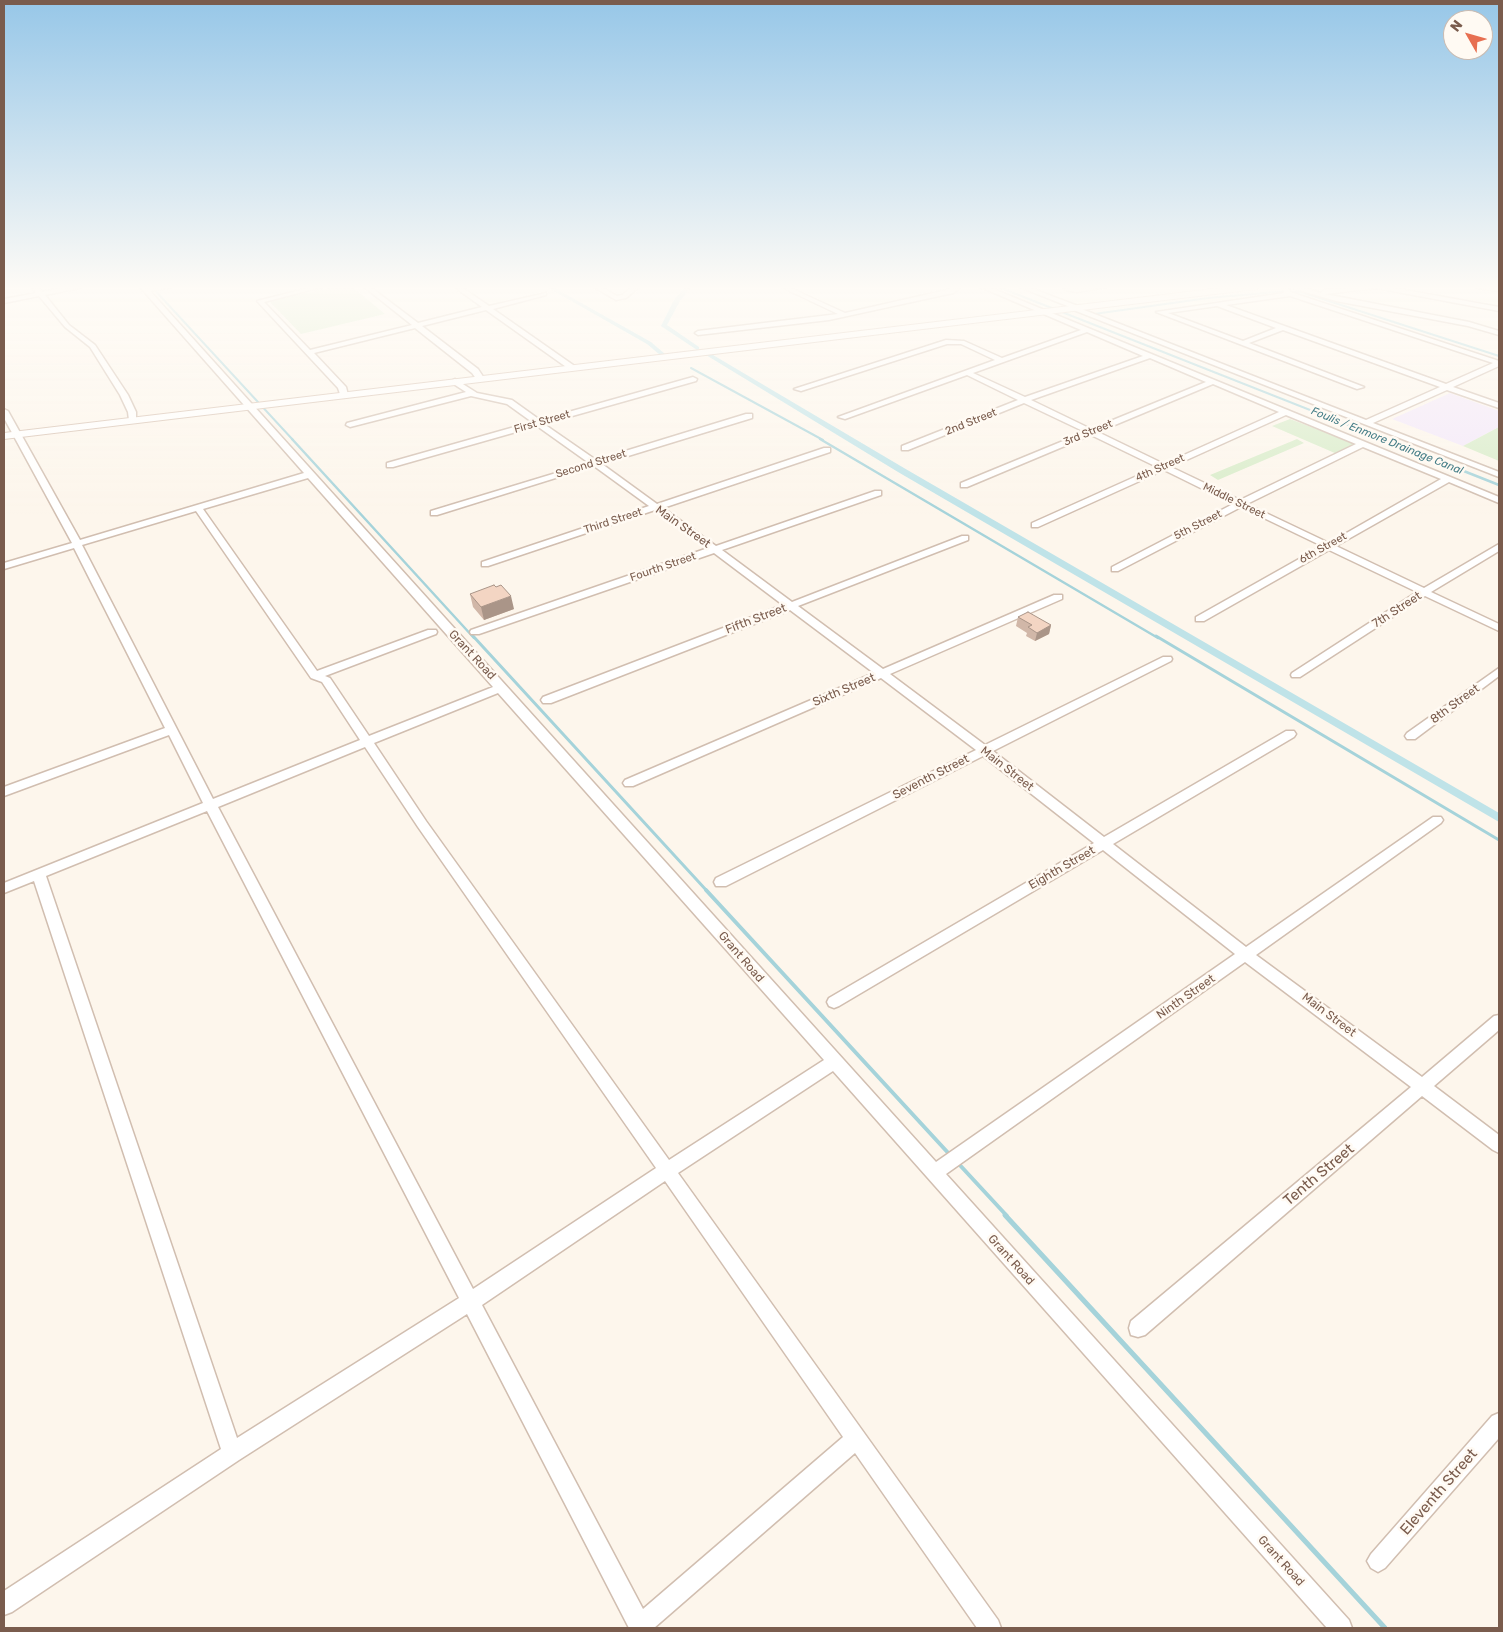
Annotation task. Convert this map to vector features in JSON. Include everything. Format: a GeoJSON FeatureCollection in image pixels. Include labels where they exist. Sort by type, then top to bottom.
{"type":"FeatureCollection","features":[{"type":"Feature","properties":{"kind":"main road"},"geometry":{"type":"LineString","coordinates":[[10,435],[249,406],[343,391],[455,381],[477,376],[617,362]]}},
{"type":"Feature","properties":{"kind":"street"},"geometry":{"type":"LineString","coordinates":[[103,362],[124,395],[132,412],[132,420]]}},
{"type":"Feature","properties":{"kind":"street","name":"Grant Road"},"geometry":{"type":"LineString","coordinates":[[210,362],[1341,1628]]}},
{"type":"Feature","properties":{"kind":"street"},"geometry":{"type":"LineString","coordinates":[[319,362],[343,391]]}},
{"type":"Feature","properties":{"kind":"street"},"geometry":{"type":"LineString","coordinates":[[460,362],[477,376]]}},
{"type":"Feature","properties":{"kind":"street"},"geometry":{"type":"LineString","coordinates":[[565,362],[572,367]]}},
{"type":"Feature","properties":{"kind":"street"},"geometry":{"type":"LineString","coordinates":[[798,389],[886,362]]}},
{"type":"Feature","properties":{"kind":"street"},"geometry":{"type":"LineString","coordinates":[[842,417],[1000,362]]}},
{"type":"Feature","properties":{"kind":"street","name":"2nd Street"},"geometry":{"type":"LineString","coordinates":[[905,448],[1025,400],[1132,362]]}},
{"type":"Feature","properties":{"kind":"street"},"geometry":{"type":"LineString","coordinates":[[1164,362],[1499,500]]}},
{"type":"Feature","properties":{"kind":"street"},"geometry":{"type":"LineString","coordinates":[[1213,362],[1499,475]]}},
{"type":"Feature","properties":{"kind":"street"},"geometry":{"type":"LineString","coordinates":[[1294,362],[1360,387]]}},
{"type":"Feature","properties":{"kind":"street"},"geometry":{"type":"LineString","coordinates":[[1377,362],[1499,406]]}},
{"type":"Feature","properties":{"kind":"street"},"geometry":{"type":"LineString","coordinates":[[1367,423],[1499,363]]}},
{"type":"Feature","properties":{"kind":"street","name":"Middle Street"},"geometry":{"type":"LineString","coordinates":[[968,373],[1499,628]]}},
{"type":"Feature","properties":{"kind":"street","name":"First Street"},"geometry":{"type":"LineString","coordinates":[[390,465],[693,379]]}},
{"type":"Feature","properties":{"kind":"street"},"geometry":{"type":"LineString","coordinates":[[455,381],[472,393]]}},
{"type":"Feature","properties":{"kind":"street","name":"3rd Street"},"geometry":{"type":"LineString","coordinates":[[964,484],[1212,382]]}},
{"type":"Feature","properties":{"kind":"street"},"geometry":{"type":"LineString","coordinates":[[350,425],[472,393]]}},
{"type":"Feature","properties":{"kind":"street","name":"Main Street"},"geometry":{"type":"LineString","coordinates":[[472,393],[509,402],[715,549],[984,750],[1246,955],[1423,1086],[1499,1145]]}},
{"type":"Feature","properties":{"kind":"street"},"geometry":{"type":"LineString","coordinates":[[4,411],[10,435],[77,544],[211,806],[640,1627],[856,1439]]}},
{"type":"Feature","properties":{"kind":"street","name":"4th Street"},"geometry":{"type":"LineString","coordinates":[[1034,525],[1286,412]]}},
{"type":"Feature","properties":{"kind":"street","name":"Second Street"},"geometry":{"type":"LineString","coordinates":[[434,513],[749,416]]}},
{"type":"Feature","properties":{"kind":"street","name":"5th Street"},"geometry":{"type":"LineString","coordinates":[[1115,569],[1240,504],[1363,444]]}},
{"type":"Feature","properties":{"kind":"street","name":"Third Street"},"geometry":{"type":"LineString","coordinates":[[485,564],[827,450]]}},
{"type":"Feature","properties":{"kind":"street"},"geometry":{"type":"LineString","coordinates":[[4,566],[311,474]]}},
{"type":"Feature","properties":{"kind":"street","name":"6th Street"},"geometry":{"type":"LineString","coordinates":[[1200,619],[1448,479]]}},
{"type":"Feature","properties":{"kind":"street","name":"Fourth Street"},"geometry":{"type":"LineString","coordinates":[[475,632],[878,492]]}},
{"type":"Feature","properties":{"kind":"street"},"geometry":{"type":"LineString","coordinates":[[197,507],[315,676],[326,680],[422,824],[990,1628]]}},
{"type":"Feature","properties":{"kind":"street","name":"Fifth Street"},"geometry":{"type":"LineString","coordinates":[[547,700],[965,538]]}},
{"type":"Feature","properties":{"kind":"street","name":"7th Street"},"geometry":{"type":"LineString","coordinates":[[1296,675],[1424,592],[1499,547]]}},
{"type":"Feature","properties":{"kind":"street","name":"Sixth Street"},"geometry":{"type":"LineString","coordinates":[[629,783],[1058,597]]}},
{"type":"Feature","properties":{"kind":"street"},"geometry":{"type":"LineString","coordinates":[[315,676],[432,632]]}},
{"type":"Feature","properties":{"kind":"street","name":"Seventh Street"},"geometry":{"type":"LineString","coordinates":[[721,882],[1168,659]]}},
{"type":"Feature","properties":{"kind":"street","name":"8th Street"},"geometry":{"type":"LineString","coordinates":[[1411,736],[1499,671]]}},
{"type":"Feature","properties":{"kind":"street"},"geometry":{"type":"LineString","coordinates":[[4,888],[502,687]]}},
{"type":"Feature","properties":{"kind":"street"},"geometry":{"type":"LineString","coordinates":[[5,787],[173,729]]}},
{"type":"Feature","properties":{"kind":"street","name":"Eighth Street"},"geometry":{"type":"LineString","coordinates":[[834,1002],[1290,734]]}},
{"type":"Feature","properties":{"kind":"street","name":"Ninth Street"},"geometry":{"type":"LineString","coordinates":[[934,1173],[1437,820]]}},
{"type":"Feature","properties":{"kind":"street"},"geometry":{"type":"LineString","coordinates":[[39,874],[232,1453]]}},
{"type":"Feature","properties":{"kind":"street","name":"Tenth Street"},"geometry":{"type":"LineString","coordinates":[[1138,1328],[1499,1021]]}},
{"type":"Feature","properties":{"kind":"street"},"geometry":{"type":"LineString","coordinates":[[4,1604],[232,1453],[470,1302],[834,1062]]}},
{"type":"Feature","properties":{"kind":"street","name":"Eleventh Street"},"geometry":{"type":"LineString","coordinates":[[1378,1562],[1499,1423]]}},
{"type":"Feature","properties":{"kind":"shaded area"},"geometry":{"type":"Polygon","coordinates":[[[1450,393],[1499,411],[1499,427],[1463,446],[1392,419],[1450,393]]]}},
{"type":"Feature","properties":{"kind":"green space"},"geometry":{"type":"Polygon","coordinates":[[[1290,419],[1356,444],[1337,454],[1272,426],[1290,419]]]}},
{"type":"Feature","properties":{"kind":"green space"},"geometry":{"type":"Polygon","coordinates":[[[1499,427],[1499,461],[1463,446],[1482,436],[1499,427]]]}},
{"type":"Feature","properties":{"kind":"green space"},"geometry":{"type":"Polygon","coordinates":[[[1297,439],[1304,443],[1218,480],[1210,475],[1297,439]]]}},
{"type":"Feature","properties":{"kind":"building"},"geometry":{"type":"Polygon","coordinates":[[[494,585],[496,587],[501,585],[511,596],[481,607],[470,594],[494,585]]]}},
{"type":"Feature","properties":{"kind":"building"},"geometry":{"type":"Polygon","coordinates":[[[1028,612],[1051,625],[1037,633],[1028,627],[1032,625],[1018,617],[1028,612]]]}},
{"type":"Feature","properties":{"kind":"waterway"},"geometry":{"type":"LineString","coordinates":[[221,362],[293,440]]}},
{"type":"Feature","properties":{"kind":"waterway"},"geometry":{"type":"LineString","coordinates":[[722,362],[901,470],[1499,818]]}},
{"type":"Feature","properties":{"kind":"waterway","name":"Foulis / Enmore Drainage Canal"},"geometry":{"type":"LineString","coordinates":[[1189,362],[1386,440]]}},
{"type":"Feature","properties":{"kind":"waterway"},"geometry":{"type":"LineString","coordinates":[[691,368],[823,440]]}},
{"type":"Feature","properties":{"kind":"waterway"},"geometry":{"type":"LineString","coordinates":[[292,439],[474,638]]}},
{"type":"Feature","properties":{"kind":"waterway"},"geometry":{"type":"LineString","coordinates":[[820,439],[1158,638]]}},
{"type":"Feature","properties":{"kind":"waterway","name":"Foulis / Enmore Drainage Canal"},"geometry":{"type":"LineString","coordinates":[[1383,439],[1499,485]]}},
{"type":"Feature","properties":{"kind":"waterway"},"geometry":{"type":"LineString","coordinates":[[473,636],[707,891]]}},
{"type":"Feature","properties":{"kind":"waterway"},"geometry":{"type":"LineString","coordinates":[[1156,636],[1499,840]]}},
{"type":"Feature","properties":{"kind":"waterway"},"geometry":{"type":"LineString","coordinates":[[706,890],[951,1156]]}},
{"type":"Feature","properties":{"kind":"waterway"},"geometry":{"type":"LineString","coordinates":[[957,1162],[1007,1216]]}},
{"type":"Feature","properties":{"kind":"waterway"},"geometry":{"type":"LineString","coordinates":[[1005,1215],[1385,1628]]}}]}
